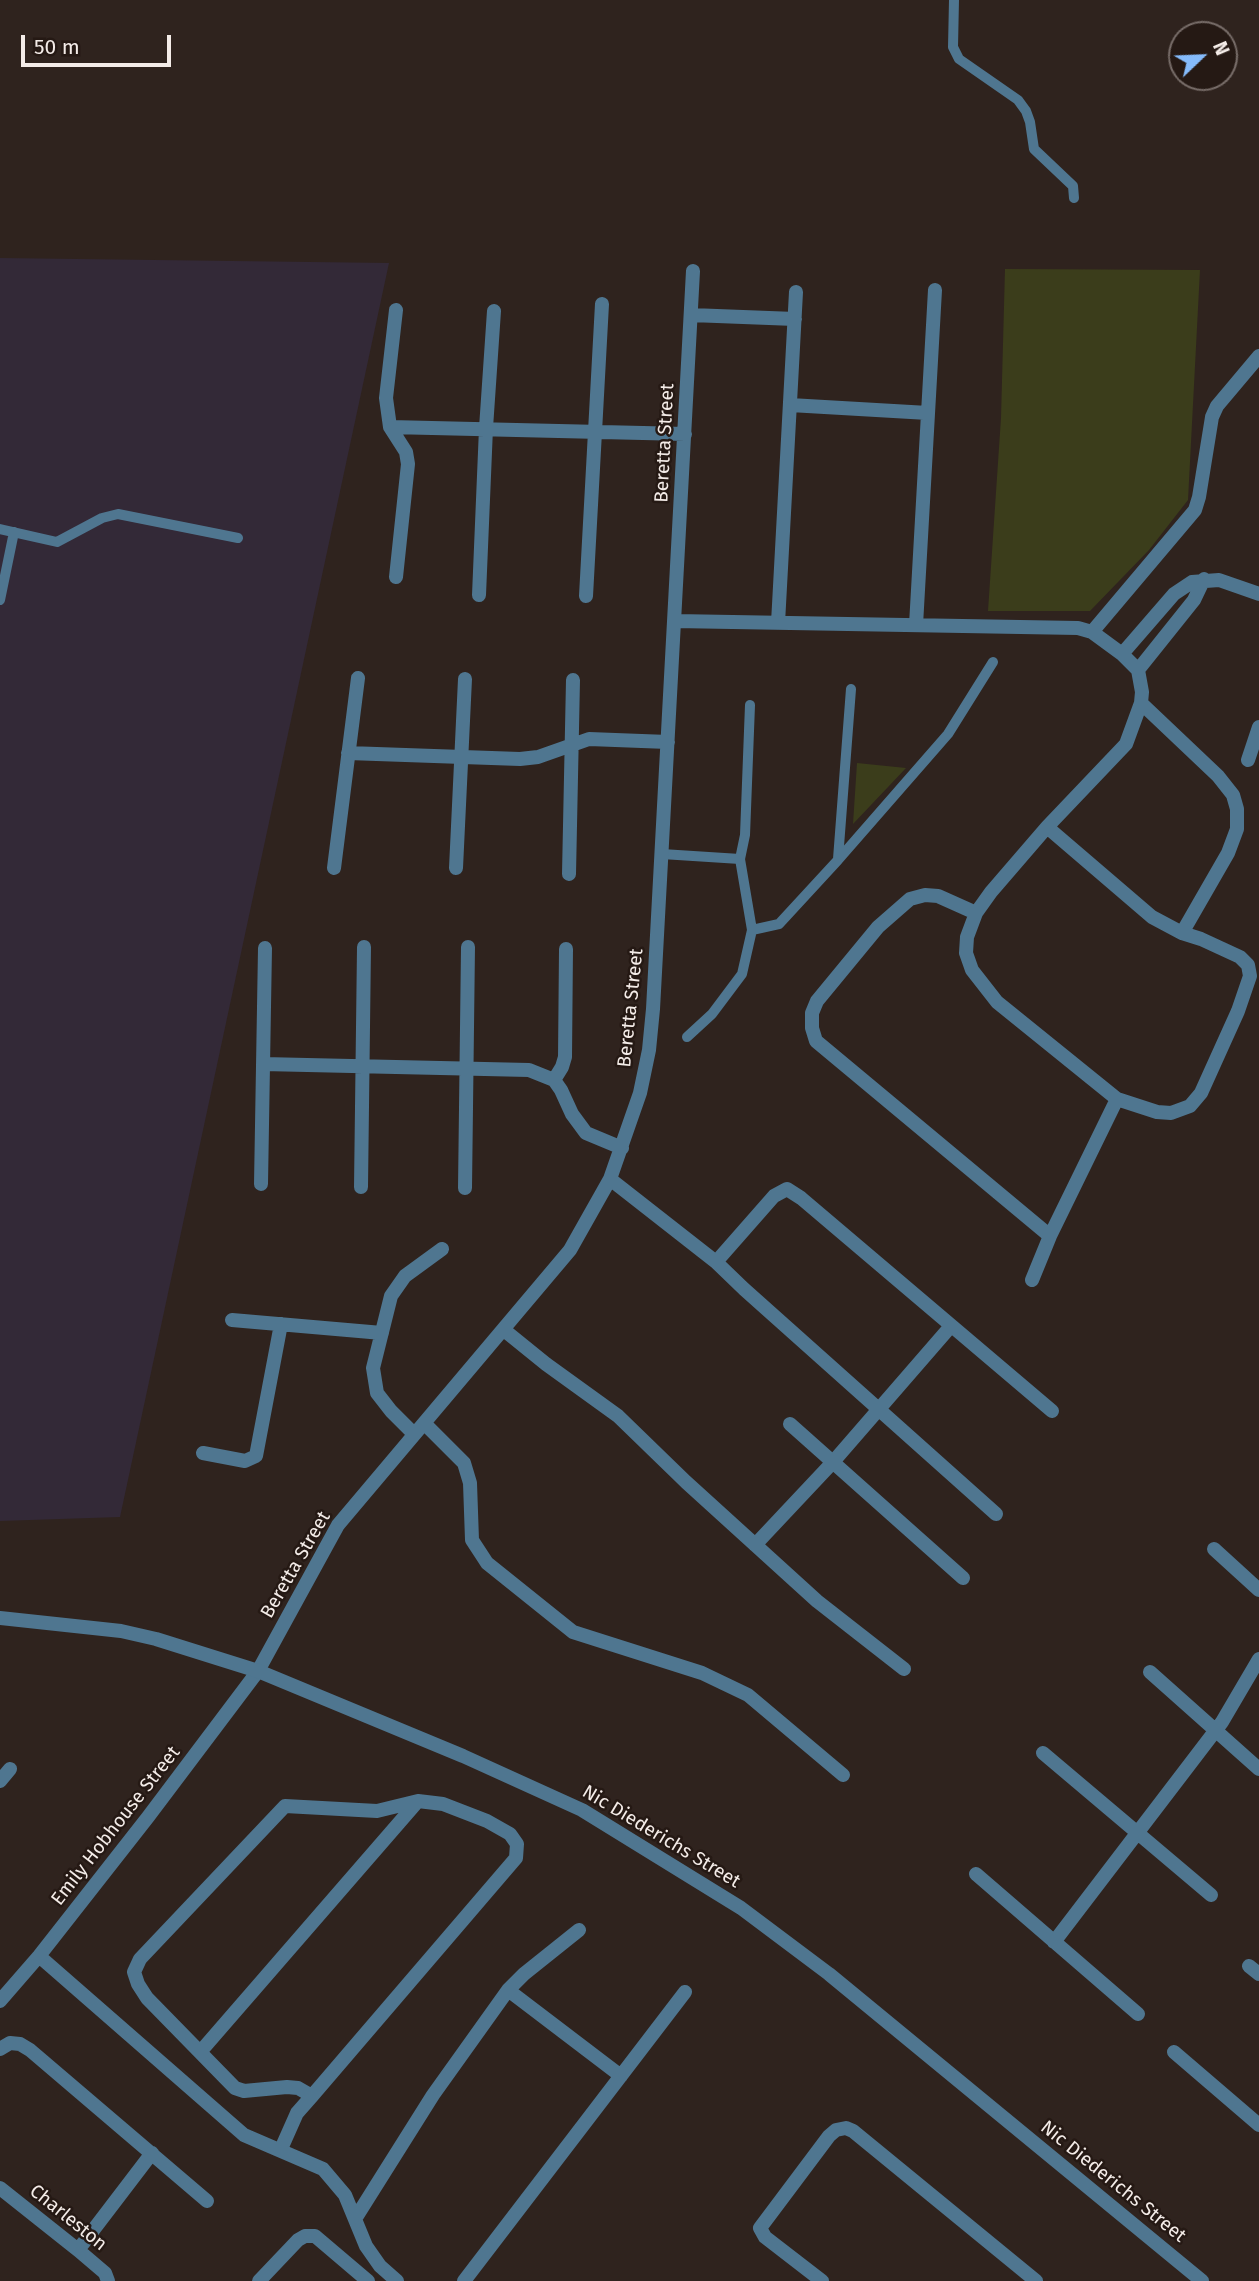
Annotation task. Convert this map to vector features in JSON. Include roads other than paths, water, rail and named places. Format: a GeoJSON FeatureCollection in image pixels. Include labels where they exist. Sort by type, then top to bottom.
{"type":"FeatureCollection","features":[{"type":"Feature","properties":{"kind":"street","name":"Beretta Street"},"geometry":{"type":"LineString","coordinates":[[258,1671],[338,1525],[570,1250],[610,1179],[640,1093],[649,1049],[662,854],[693,271]]}},
{"type":"Feature","properties":{"kind":"street"},"geometry":{"type":"LineString","coordinates":[[916,625],[935,290]]}},
{"type":"Feature","properties":{"kind":"street"},"geometry":{"type":"LineString","coordinates":[[778,623],[796,292]]}},
{"type":"Feature","properties":{"kind":"street"},"geometry":{"type":"LineString","coordinates":[[586,596],[602,304]]}},
{"type":"Feature","properties":{"kind":"street"},"geometry":{"type":"LineString","coordinates":[[396,310],[387,382],[390,427],[406,452],[408,464],[396,577]]}},
{"type":"Feature","properties":{"kind":"street"},"geometry":{"type":"LineString","coordinates":[[479,595],[494,311]]}},
{"type":"Feature","properties":{"kind":"street"},"geometry":{"type":"LineString","coordinates":[[691,315],[794,319]]}},
{"type":"Feature","properties":{"kind":"street"},"geometry":{"type":"LineString","coordinates":[[1092,632],[1195,510],[1212,417],[1217,406],[1259,356]]}},
{"type":"Feature","properties":{"kind":"street"},"geometry":{"type":"LineString","coordinates":[[790,405],[928,413]]}},
{"type":"Feature","properties":{"kind":"street"},"geometry":{"type":"LineString","coordinates":[[390,427],[685,434]]}},
{"type":"Feature","properties":{"kind":"street"},"geometry":{"type":"LineString","coordinates":[[1122,654],[1174,594],[1192,582],[1204,579],[1219,580],[1259,594]]}},
{"type":"Feature","properties":{"kind":"street"},"geometry":{"type":"LineString","coordinates":[[1138,670],[1195,600],[1204,579]]}},
{"type":"Feature","properties":{"kind":"street"},"geometry":{"type":"LineString","coordinates":[[676,621],[1078,628],[1092,632],[1122,654],[1138,670],[1142,692],[1141,703],[1126,744],[1046,827],[976,913],[967,937],[966,953],[972,970],[997,1002],[1117,1099],[1157,1112],[1171,1113],[1190,1105],[1201,1093],[1238,1011],[1250,976],[1248,965],[1240,957],[1182,933],[1152,917],[1046,827]]}},
{"type":"Feature","properties":{"kind":"street"},"geometry":{"type":"LineString","coordinates":[[334,867],[358,678]]}},
{"type":"Feature","properties":{"kind":"street"},"geometry":{"type":"LineString","coordinates":[[456,869],[465,679]]}},
{"type":"Feature","properties":{"kind":"street"},"geometry":{"type":"LineString","coordinates":[[569,874],[573,680]]}},
{"type":"Feature","properties":{"kind":"street"},"geometry":{"type":"LineString","coordinates":[[1141,703],[1218,776],[1233,795],[1237,809],[1237,829],[1228,853],[1182,933]]}},
{"type":"Feature","properties":{"kind":"street"},"geometry":{"type":"LineString","coordinates":[[1248,760],[1259,727]]}},
{"type":"Feature","properties":{"kind":"street"},"geometry":{"type":"LineString","coordinates":[[348,753],[538,757],[589,739],[668,742]]}},
{"type":"Feature","properties":{"kind":"street"},"geometry":{"type":"LineString","coordinates":[[976,913],[938,896],[925,895],[910,899],[878,927],[817,1001],[812,1028],[816,1041],[1050,1236]]}},
{"type":"Feature","properties":{"kind":"street"},"geometry":{"type":"LineString","coordinates":[[361,1187],[364,947]]}},
{"type":"Feature","properties":{"kind":"street"},"geometry":{"type":"LineString","coordinates":[[465,1188],[468,947]]}},
{"type":"Feature","properties":{"kind":"street"},"geometry":{"type":"LineString","coordinates":[[261,1184],[265,948]]}},
{"type":"Feature","properties":{"kind":"street"},"geometry":{"type":"LineString","coordinates":[[554,1080],[565,1057],[566,949]]}},
{"type":"Feature","properties":{"kind":"street"},"geometry":{"type":"LineString","coordinates":[[263,1064],[529,1070],[554,1080],[576,1122],[586,1133],[622,1148]]}},
{"type":"Feature","properties":{"kind":"street"},"geometry":{"type":"LineString","coordinates":[[1032,1280],[1050,1236],[1117,1099]]}},
{"type":"Feature","properties":{"kind":"street"},"geometry":{"type":"LineString","coordinates":[[610,1179],[716,1262],[996,1514]]}},
{"type":"Feature","properties":{"kind":"street"},"geometry":{"type":"LineString","coordinates":[[716,1262],[774,1196],[787,1189],[1052,1410]]}},
{"type":"Feature","properties":{"kind":"street"},"geometry":{"type":"LineString","coordinates":[[442,1249],[405,1276],[391,1296],[373,1368],[377,1393],[391,1411],[464,1463],[470,1483],[472,1540],[487,1563],[573,1632],[702,1673],[748,1695],[843,1775]]}},
{"type":"Feature","properties":{"kind":"street"},"geometry":{"type":"LineString","coordinates":[[232,1320],[382,1333]]}},
{"type":"Feature","properties":{"kind":"street"},"geometry":{"type":"LineString","coordinates":[[203,1453],[245,1461],[256,1456],[281,1324]]}},
{"type":"Feature","properties":{"kind":"street"},"geometry":{"type":"LineString","coordinates":[[755,1545],[833,1462],[951,1326]]}},
{"type":"Feature","properties":{"kind":"street"},"geometry":{"type":"LineString","coordinates":[[504,1330],[618,1416],[685,1482],[817,1601],[904,1669]]}},
{"type":"Feature","properties":{"kind":"street"},"geometry":{"type":"LineString","coordinates":[[790,1424],[963,1578]]}},
{"type":"Feature","properties":{"kind":"street"},"geometry":{"type":"LineString","coordinates":[[1214,1549],[1259,1590]]}},
{"type":"Feature","properties":{"kind":"street","name":"Nic Diederichs Street"},"geometry":{"type":"LineString","coordinates":[[0,1618],[121,1631],[156,1639],[258,1671],[463,1756],[582,1810],[741,1908],[829,1974],[1202,2281]]}},
{"type":"Feature","properties":{"kind":"street"},"geometry":{"type":"LineString","coordinates":[[1054,1942],[1216,1730],[1259,1659]]}},
{"type":"Feature","properties":{"kind":"street","name":"Emily Hobhouse Street"},"geometry":{"type":"LineString","coordinates":[[0,2001],[39,1956],[148,1817],[258,1671]]}},
{"type":"Feature","properties":{"kind":"street"},"geometry":{"type":"LineString","coordinates":[[1150,1672],[1259,1769]]}},
{"type":"Feature","properties":{"kind":"street"},"geometry":{"type":"LineString","coordinates":[[1043,1753],[1210,1895]]}},
{"type":"Feature","properties":{"kind":"street"},"geometry":{"type":"LineString","coordinates":[[0,1781],[10,1769]]}},
{"type":"Feature","properties":{"kind":"street"},"geometry":{"type":"LineString","coordinates":[[281,2149],[297,2113],[313,2096],[516,1858],[517,1844],[510,1834],[487,1821],[443,1804],[418,1801],[377,1811],[285,1806],[140,1959],[134,1972],[147,1998],[235,2088],[244,2091],[298,2088],[313,2096]]}},
{"type":"Feature","properties":{"kind":"street"},"geometry":{"type":"LineString","coordinates":[[201,2051],[418,1801]]}},
{"type":"Feature","properties":{"kind":"street"},"geometry":{"type":"LineString","coordinates":[[976,1874],[1138,2014]]}},
{"type":"Feature","properties":{"kind":"street"},"geometry":{"type":"LineString","coordinates":[[355,2219],[433,2095],[508,1990],[579,1930]]}},
{"type":"Feature","properties":{"kind":"street"},"geometry":{"type":"LineString","coordinates":[[39,1956],[244,2135],[323,2169],[345,2195],[366,2246],[380,2266],[397,2281]]}},
{"type":"Feature","properties":{"kind":"street"},"geometry":{"type":"LineString","coordinates":[[508,1990],[621,2076]]}},
{"type":"Feature","properties":{"kind":"street"},"geometry":{"type":"LineString","coordinates":[[464,2281],[685,1992]]}},
{"type":"Feature","properties":{"kind":"street"},"geometry":{"type":"LineString","coordinates":[[0,2049],[10,2043],[20,2044],[30,2050],[207,2201]]}},
{"type":"Feature","properties":{"kind":"street"},"geometry":{"type":"LineString","coordinates":[[1174,2052],[1259,2124]]}},
{"type":"Feature","properties":{"kind":"street"},"geometry":{"type":"LineString","coordinates":[[822,2281],[765,2236],[760,2228],[829,2136],[836,2130],[846,2128],[1036,2281]]}},
{"type":"Feature","properties":{"kind":"street"},"geometry":{"type":"LineString","coordinates":[[78,2250],[152,2153]]}},
{"type":"Feature","properties":{"kind":"street","name":"Charleston"},"geometry":{"type":"LineString","coordinates":[[0,2188],[105,2273],[108,2281]]}},
{"type":"Feature","properties":{"kind":"street"},"geometry":{"type":"LineString","coordinates":[[259,2281],[298,2241],[305,2236],[315,2236],[368,2281]]}},
{"type":"Feature","properties":{"kind":"lane"},"geometry":{"type":"LineString","coordinates":[[954,0],[953,47],[959,59],[1018,100],[1030,122],[1034,149],[1073,186],[1074,198]]}},
{"type":"Feature","properties":{"kind":"lane"},"geometry":{"type":"LineString","coordinates":[[0,529],[57,542],[102,518],[118,514],[238,538]]}},
{"type":"Feature","properties":{"kind":"lane"},"geometry":{"type":"LineString","coordinates":[[0,600],[14,532]]}},
{"type":"Feature","properties":{"kind":"lane"},"geometry":{"type":"LineString","coordinates":[[752,930],[779,924],[838,860],[948,734],[993,662]]}},
{"type":"Feature","properties":{"kind":"lane"},"geometry":{"type":"LineString","coordinates":[[838,860],[851,689]]}},
{"type":"Feature","properties":{"kind":"lane"},"geometry":{"type":"LineString","coordinates":[[687,1037],[712,1014],[742,974],[752,930],[740,859],[745,835],[750,705]]}},
{"type":"Feature","properties":{"kind":"lane"},"geometry":{"type":"LineString","coordinates":[[662,854],[740,859]]}}]}
